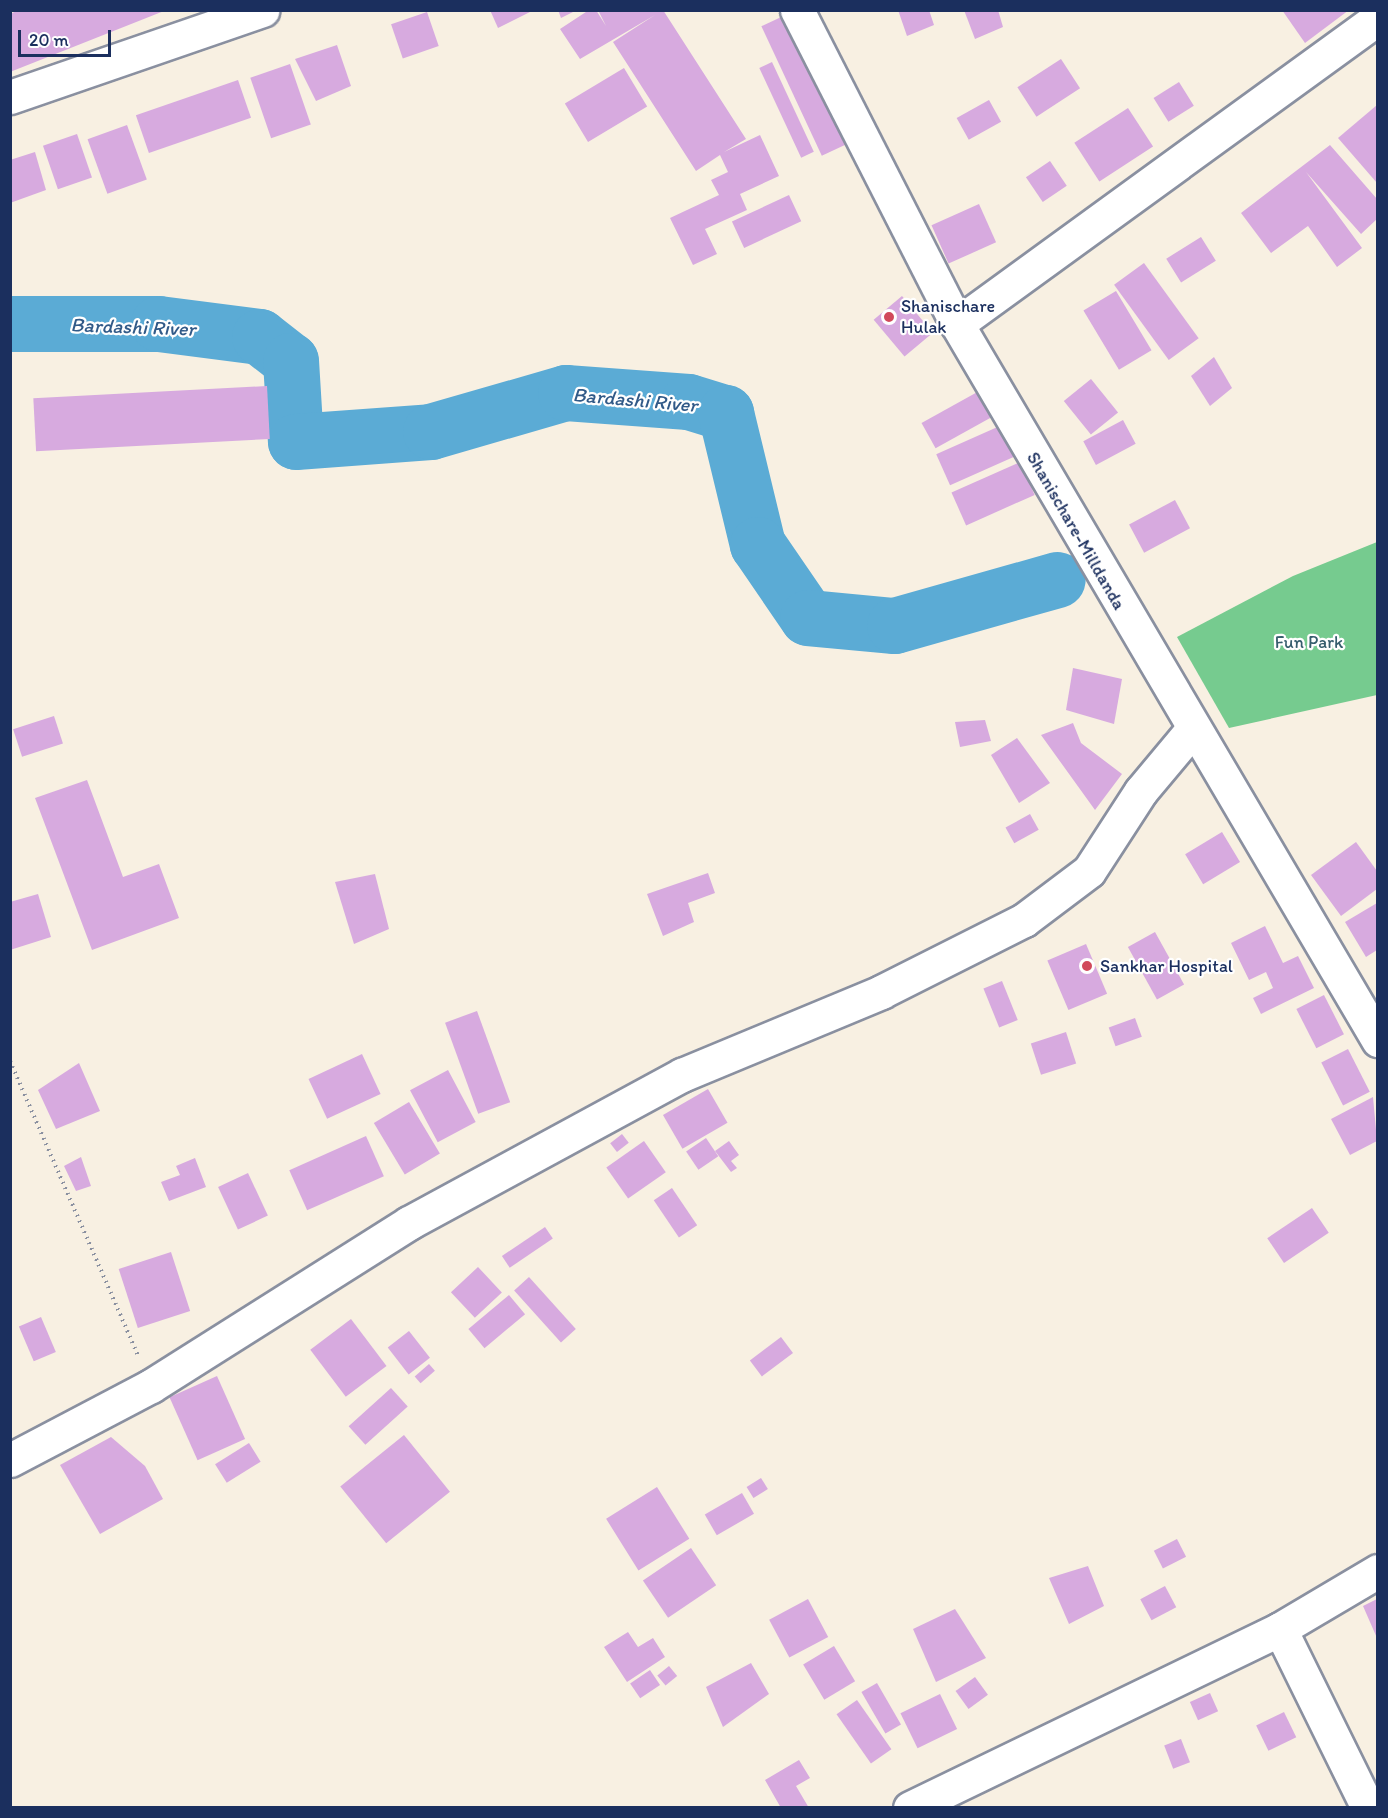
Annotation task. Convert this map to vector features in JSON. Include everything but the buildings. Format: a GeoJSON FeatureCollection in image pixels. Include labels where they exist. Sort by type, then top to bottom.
{"type":"FeatureCollection","features":[{"type":"Feature","properties":{"kind":"street"},"geometry":{"type":"LineString","coordinates":[[10,97],[262,10]]}},
{"type":"Feature","properties":{"kind":"street","name":"Shanischare-Milldanda"},"geometry":{"type":"LineString","coordinates":[[797,10],[957,324],[1192,730],[1377,1040]]}},
{"type":"Feature","properties":{"kind":"street"},"geometry":{"type":"LineString","coordinates":[[957,324],[1377,18]]}},
{"type":"Feature","properties":{"kind":"street"},"geometry":{"type":"LineString","coordinates":[[10,1460],[151,1386],[410,1223],[682,1075],[881,992],[1024,920],[1089,872],[1141,791],[1192,730]]}},
{"type":"Feature","properties":{"kind":"street"},"geometry":{"type":"LineString","coordinates":[[910,1808],[1280,1629],[1377,1571]]}},
{"type":"Feature","properties":{"kind":"street"},"geometry":{"type":"LineString","coordinates":[[1280,1629],[1368,1808]]}},
{"type":"Feature","properties":{"kind":"path"},"geometry":{"type":"LineString","coordinates":[[10,1061],[151,1386]]}},
{"type":"Feature","properties":{"kind":"green space","name":"Fun Park"},"geometry":{"type":"Polygon","coordinates":[[[1377,542],[1377,695],[1229,728],[1177,637],[1293,576],[1377,542]]]}},
{"type":"Feature","properties":{"kind":"waterway","name":"Bardashi River"},"geometry":{"type":"LineString","coordinates":[[10,324],[159,324],[260,337],[291,361],[296,442],[431,432],[566,393],[689,402],[726,413],[758,545],[808,618],[895,626],[1058,580]]}},
{"type":"Feature","properties":{"kind":"place","name":"Shanischare Hulak"},"geometry":{"type":"Point","coordinates":[889,317]}},
{"type":"Feature","properties":{"kind":"place","name":"Sankhar Hospital"},"geometry":{"type":"Point","coordinates":[1087,966]}}]}
